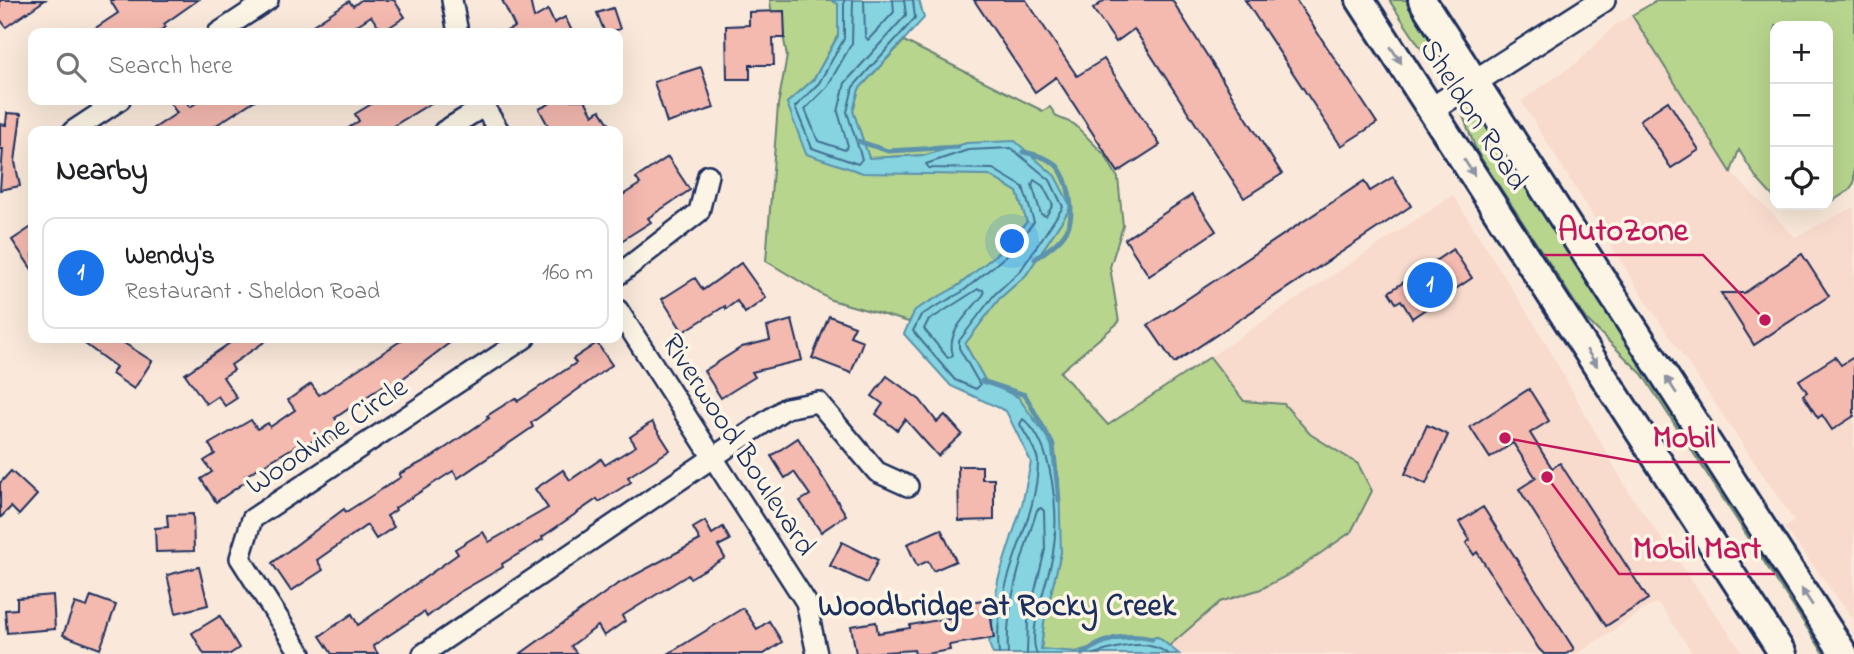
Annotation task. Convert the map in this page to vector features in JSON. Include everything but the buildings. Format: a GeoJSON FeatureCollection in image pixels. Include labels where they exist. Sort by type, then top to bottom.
{"type":"FeatureCollection","features":[{"type":"Feature","properties":{"kind":"main road","name":"Sheldon Road"},"geometry":{"type":"LineString","coordinates":[[1360,0],[1783,654]]}},
{"type":"Feature","properties":{"kind":"main road","name":"Sheldon Road"},"geometry":{"type":"LineString","coordinates":[[1422,0],[1844,654]]}},
{"type":"Feature","properties":{"kind":"street"},"geometry":{"type":"LineString","coordinates":[[226,28],[268,0]]}},
{"type":"Feature","properties":{"kind":"street"},"geometry":{"type":"LineString","coordinates":[[452,0],[457,28]]}},
{"type":"Feature","properties":{"kind":"street"},"geometry":{"type":"LineString","coordinates":[[1432,109],[1603,0]]}},
{"type":"Feature","properties":{"kind":"street"},"geometry":{"type":"LineString","coordinates":[[81,126],[112,105]]}},
{"type":"Feature","properties":{"kind":"street"},"geometry":{"type":"LineString","coordinates":[[451,126],[479,105]]}},
{"type":"Feature","properties":{"kind":"street"},"geometry":{"type":"LineString","coordinates":[[483,105],[496,126]]}},
{"type":"Feature","properties":{"kind":"street"},"geometry":{"type":"LineString","coordinates":[[623,271],[699,212],[708,175]]}},
{"type":"Feature","properties":{"kind":"street","name":"Riverwood Boulevard"},"geometry":{"type":"LineString","coordinates":[[623,318],[806,602],[817,654]]}},
{"type":"Feature","properties":{"kind":"street","name":"Woodvine Circle"},"geometry":{"type":"LineString","coordinates":[[300,654],[240,558],[252,519],[517,343]]}},
{"type":"Feature","properties":{"kind":"street"},"geometry":{"type":"LineString","coordinates":[[423,654],[786,408],[818,401],[877,472],[908,486]]}},
{"type":"Feature","properties":{"kind":"shaded area"},"geometry":{"type":"Polygon","coordinates":[[[1632,15],[1731,172],[1795,237],[1854,207],[1854,620],[1785,528],[1794,521],[1647,303],[1521,101],[1579,61],[1614,26],[1632,15]]]}},
{"type":"Feature","properties":{"kind":"shaded area"},"geometry":{"type":"Polygon","coordinates":[[[1453,195],[1540,333],[1628,491],[1744,654],[1693,654],[1662,608],[1655,603],[1577,654],[1179,654],[1169,646],[1220,602],[1261,589],[1292,573],[1358,464],[1310,434],[1284,404],[1244,401],[1210,357],[1453,195]]]}},
{"type":"Feature","properties":{"kind":"green space"},"geometry":{"type":"Polygon","coordinates":[[[770,0],[831,0],[838,4],[838,35],[814,79],[787,103],[863,172],[989,175],[1017,192],[1027,222],[978,270],[925,305],[909,322],[831,300],[766,261],[778,105],[787,56],[781,24],[771,9],[770,0]]]}},
{"type":"Feature","properties":{"kind":"green space"},"geometry":{"type":"Polygon","coordinates":[[[1389,0],[1415,0],[1434,38],[1437,53],[1435,59],[1428,59],[1389,0]]]}},
{"type":"Feature","properties":{"kind":"green space"},"geometry":{"type":"Polygon","coordinates":[[[1658,0],[1854,0],[1854,183],[1848,191],[1833,201],[1833,21],[1770,21],[1770,193],[1757,179],[1739,150],[1731,172],[1632,15],[1658,0]]]}},
{"type":"Feature","properties":{"kind":"green space"},"geometry":{"type":"Polygon","coordinates":[[[904,41],[1043,111],[1050,107],[1057,117],[1074,124],[1105,155],[1118,178],[1123,226],[1110,267],[1119,322],[1060,372],[1108,425],[1210,357],[1244,401],[1284,404],[1310,434],[1358,464],[1372,491],[1351,532],[1292,573],[1261,589],[1220,602],[1169,646],[1158,637],[1116,640],[1076,652],[1041,650],[1044,622],[1061,552],[1018,397],[986,382],[965,344],[999,299],[1026,275],[1071,207],[967,143],[926,155],[869,158],[853,111],[859,89],[904,41]]]}},
{"type":"Feature","properties":{"kind":"green space"},"geometry":{"type":"Polygon","coordinates":[[[1464,99],[1473,104],[1545,217],[1585,262],[1835,654],[1824,654],[1642,374],[1585,318],[1477,152],[1459,106],[1464,99]]]}},
{"type":"Feature","properties":{"kind":"water"},"geometry":{"type":"Polygon","coordinates":[[[831,0],[919,0],[924,18],[859,89],[853,111],[869,158],[926,155],[967,143],[1015,141],[1055,176],[1071,207],[1026,275],[999,299],[965,344],[986,382],[1018,397],[1051,443],[1059,479],[1061,552],[1044,622],[1041,649],[1076,652],[1116,640],[1158,637],[1179,654],[993,654],[989,644],[998,580],[1022,505],[1031,462],[1006,411],[951,386],[904,334],[915,310],[958,286],[1003,249],[1027,222],[1017,192],[989,175],[863,173],[806,154],[787,103],[814,79],[838,36],[838,4],[831,0]]]}},
{"type":"Feature","properties":{"kind":"waterway"},"geometry":{"type":"LineString","coordinates":[[858,141],[888,151],[958,147]]}},
{"type":"Feature","properties":{"kind":"waterway"},"geometry":{"type":"LineString","coordinates":[[1023,152],[1037,155],[1058,167],[1068,187],[1071,203],[1067,230],[1055,244],[1035,259]]}},
{"type":"Feature","properties":{"kind":"waterway"},"geometry":{"type":"LineString","coordinates":[[982,381],[1025,395],[1053,445],[1059,500]]}},
{"type":"Feature","properties":{"kind":"waterway"},"geometry":{"type":"LineString","coordinates":[[1082,654],[1116,638],[1152,639]]}},
{"type":"Feature","properties":{"kind":"place","name":"Wendy's"},"geometry":{"type":"Point","coordinates":[1430,285]}},
{"type":"Feature","properties":{"kind":"place","name":"AutoZone"},"geometry":{"type":"Point","coordinates":[1765,320]}},
{"type":"Feature","properties":{"kind":"place","name":"Mobil"},"geometry":{"type":"Point","coordinates":[1505,438]}},
{"type":"Feature","properties":{"kind":"place","name":"Mobil Mart"},"geometry":{"type":"Point","coordinates":[1547,477]}},
{"type":"Feature","properties":{"kind":"district","name":"Woodbridge at Rocky Creek"},"geometry":{"type":"Point","coordinates":[997,604]}}]}
